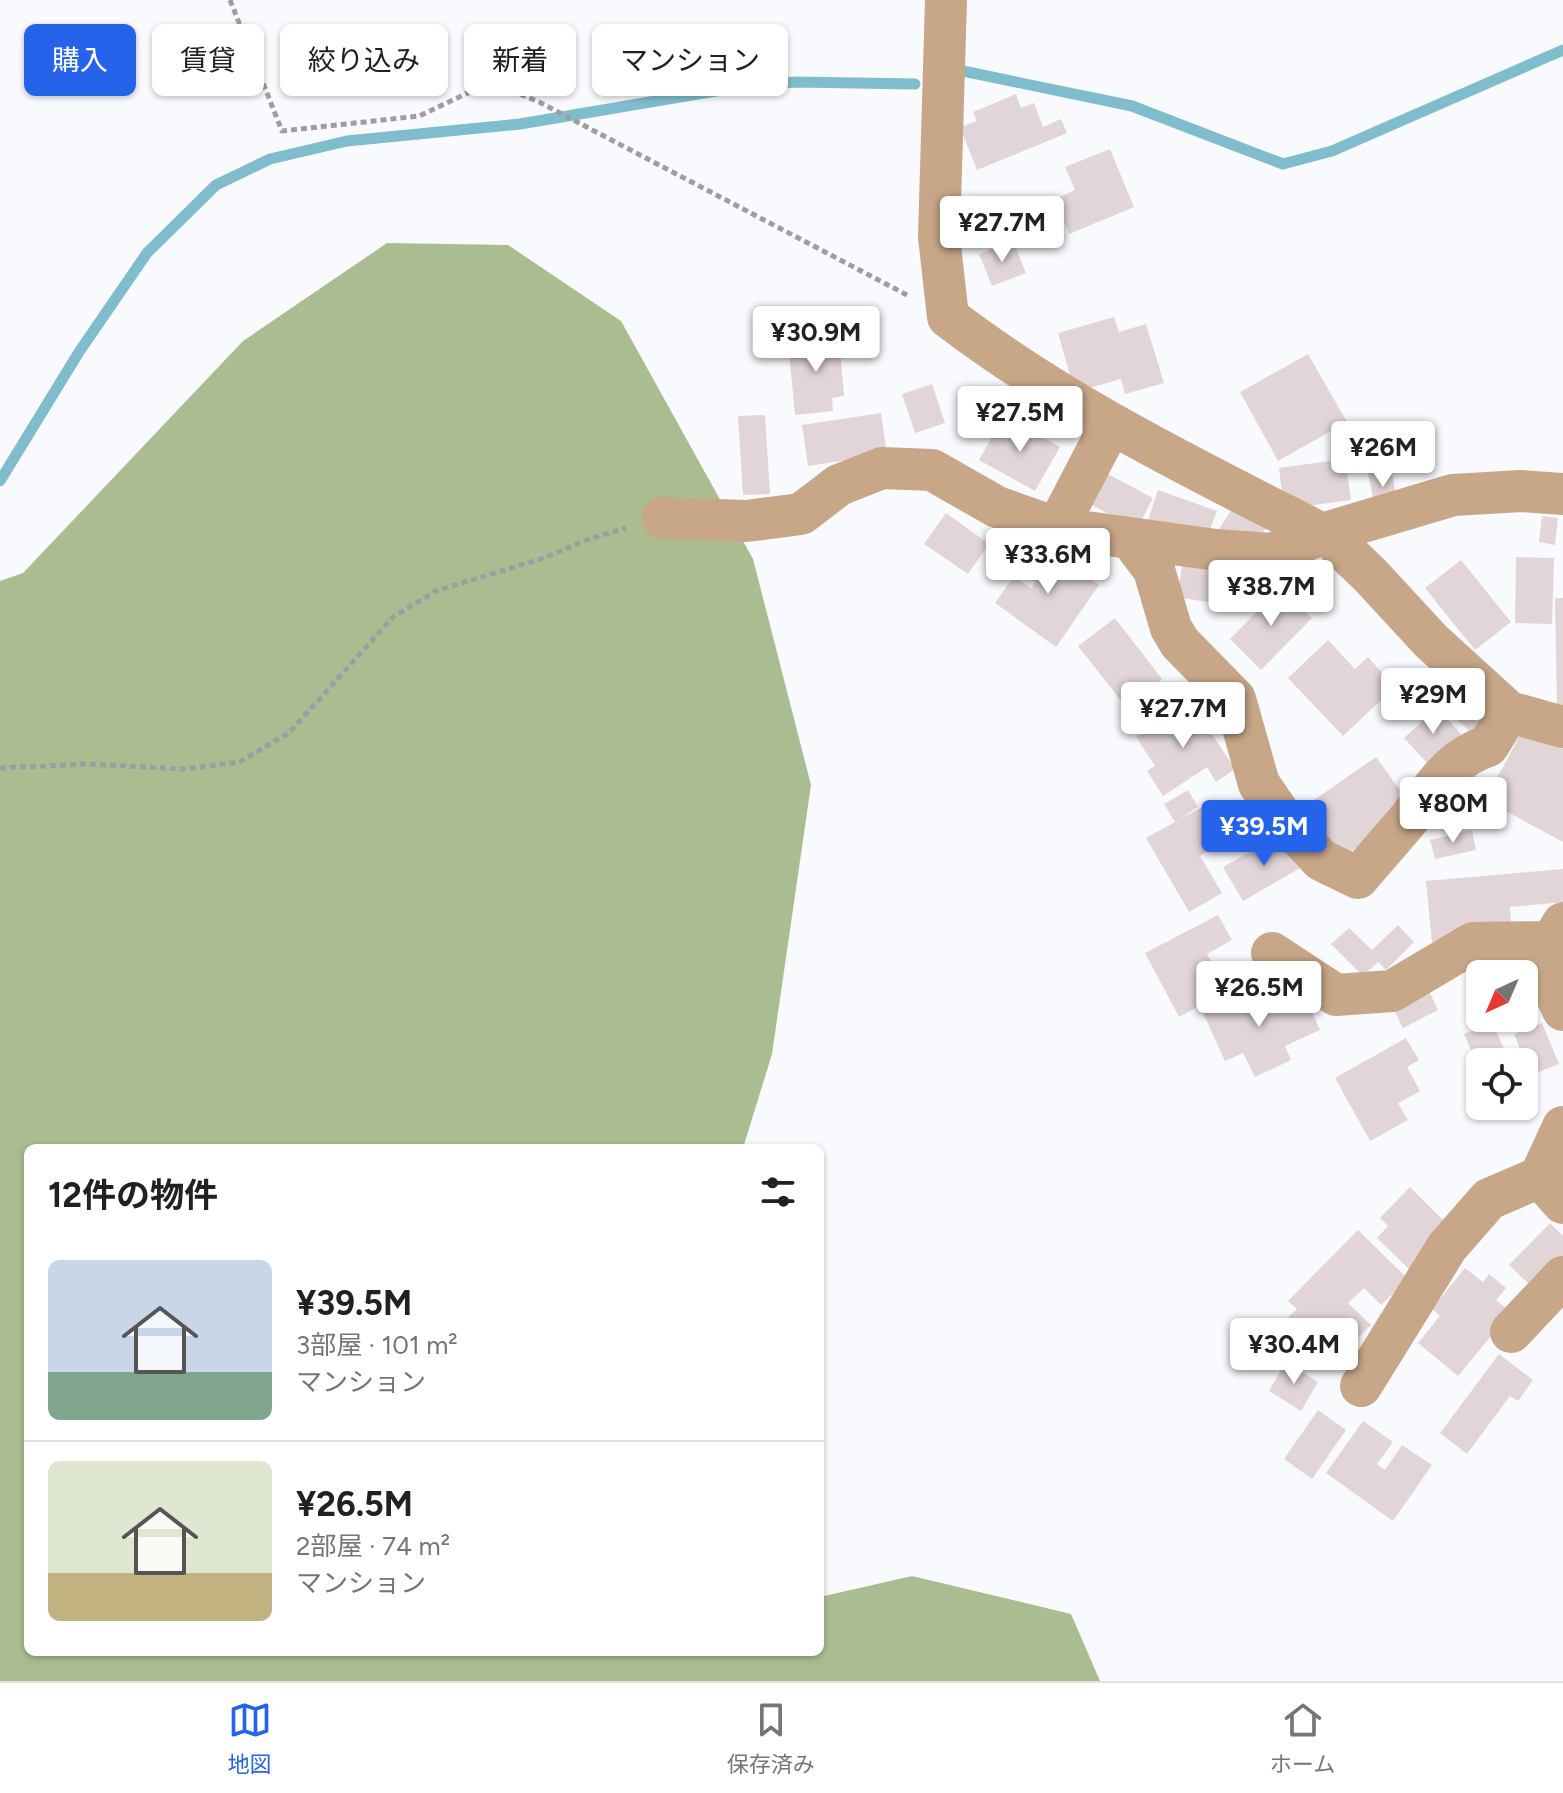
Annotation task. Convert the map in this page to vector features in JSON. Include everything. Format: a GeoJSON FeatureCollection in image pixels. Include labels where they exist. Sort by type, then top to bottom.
{"type":"FeatureCollection","features":[{"type":"Feature","properties":{"kind":"street"},"geometry":{"type":"LineString","coordinates":[[946,0],[939,237],[948,317],[1001,357],[1111,424],[1324,534],[1370,575],[1431,641],[1509,712],[1563,727]]}},
{"type":"Feature","properties":{"kind":"street"},"geometry":{"type":"LineString","coordinates":[[1057,528],[1111,424]]}},
{"type":"Feature","properties":{"kind":"street"},"geometry":{"type":"LineString","coordinates":[[662,518],[746,521],[801,514],[839,485],[882,468],[932,470],[997,507],[1057,528],[1216,550],[1272,554],[1324,534],[1453,495],[1521,491],[1563,494]]}},
{"type":"Feature","properties":{"kind":"street"},"geometry":{"type":"LineString","coordinates":[[1130,538],[1154,570],[1171,628],[1180,643],[1235,699],[1259,784],[1283,819],[1321,860],[1358,878],[1409,819],[1443,773],[1469,753],[1488,746],[1509,712]]}},
{"type":"Feature","properties":{"kind":"street"},"geometry":{"type":"LineString","coordinates":[[1272,953],[1336,995],[1392,991],[1473,943],[1557,932]]}},
{"type":"Feature","properties":{"kind":"street"},"geometry":{"type":"LineString","coordinates":[[1557,932],[1545,953],[1550,982],[1563,1010]]}},
{"type":"Feature","properties":{"kind":"street"},"geometry":{"type":"LineString","coordinates":[[1361,1386],[1447,1247],[1489,1199],[1552,1190],[1563,1127]]}},
{"type":"Feature","properties":{"kind":"street"},"geometry":{"type":"LineString","coordinates":[[1511,1332],[1563,1277]]}},
{"type":"Feature","properties":{"kind":"path"},"geometry":{"type":"LineString","coordinates":[[230,0],[282,131],[419,116],[491,82],[539,102],[948,317]]}},
{"type":"Feature","properties":{"kind":"path"},"geometry":{"type":"LineString","coordinates":[[0,768],[87,764],[183,769],[239,762],[289,733],[393,617],[436,591],[662,518]]}},
{"type":"Feature","properties":{"kind":"green space"},"geometry":{"type":"Polygon","coordinates":[[[387,243],[508,245],[621,321],[753,559],[811,785],[772,1054],[744,1144],[24,1144],[24,1656],[824,1656],[824,1596],[912,1576],[1071,1614],[1100,1681],[0,1681],[0,581],[23,573],[243,341],[387,243]]]}},
{"type":"Feature","properties":{"kind":"building"},"geometry":{"type":"Polygon","coordinates":[[[1016,94],[1021,108],[1034,103],[1043,127],[1061,119],[1067,133],[977,170],[960,127],[977,121],[973,112],[1016,94]]]}},
{"type":"Feature","properties":{"kind":"building"},"geometry":{"type":"Polygon","coordinates":[[[1110,149],[1134,207],[1069,234],[1055,199],[1075,190],[1065,167],[1110,149]]]}},
{"type":"Feature","properties":{"kind":"building"},"geometry":{"type":"Polygon","coordinates":[[[1013,241],[1026,273],[992,286],[979,254],[1013,241]]]}},
{"type":"Feature","properties":{"kind":"building"},"geometry":{"type":"Polygon","coordinates":[[[1114,317],[1119,332],[1146,324],[1164,383],[1125,394],[1121,379],[1075,392],[1058,333],[1114,317]]]}},
{"type":"Feature","properties":{"kind":"building"},"geometry":{"type":"Polygon","coordinates":[[[839,336],[844,396],[832,398],[833,411],[795,415],[788,341],[839,336]]]}},
{"type":"Feature","properties":{"kind":"building"},"geometry":{"type":"Polygon","coordinates":[[[1308,354],[1347,422],[1278,461],[1240,392],[1308,354]]]}},
{"type":"Feature","properties":{"kind":"building"},"geometry":{"type":"Polygon","coordinates":[[[932,384],[945,423],[915,433],[902,394],[932,384]]]}},
{"type":"Feature","properties":{"kind":"building"},"geometry":{"type":"Polygon","coordinates":[[[881,413],[887,454],[808,466],[802,425],[881,413]]]}},
{"type":"Feature","properties":{"kind":"building"},"geometry":{"type":"Polygon","coordinates":[[[765,415],[770,494],[743,495],[738,416],[765,415]]]}},
{"type":"Feature","properties":{"kind":"building"},"geometry":{"type":"Polygon","coordinates":[[[1004,416],[1060,447],[1035,491],[979,460],[1004,416]]]}},
{"type":"Feature","properties":{"kind":"building"},"geometry":{"type":"Polygon","coordinates":[[[1345,459],[1351,500],[1284,509],[1279,468],[1345,459]]]}},
{"type":"Feature","properties":{"kind":"building"},"geometry":{"type":"Polygon","coordinates":[[[1391,469],[1398,504],[1375,509],[1368,473],[1391,469]]]}},
{"type":"Feature","properties":{"kind":"building"},"geometry":{"type":"Polygon","coordinates":[[[1106,473],[1153,498],[1137,529],[1090,504],[1106,473]]]}},
{"type":"Feature","properties":{"kind":"building"},"geometry":{"type":"Polygon","coordinates":[[[1158,490],[1217,511],[1206,541],[1148,520],[1158,490]]]}},
{"type":"Feature","properties":{"kind":"building"},"geometry":{"type":"Polygon","coordinates":[[[1235,504],[1268,525],[1254,546],[1216,534],[1235,504]]]}},
{"type":"Feature","properties":{"kind":"building"},"geometry":{"type":"Polygon","coordinates":[[[946,513],[989,544],[968,574],[924,544],[946,513]]]}},
{"type":"Feature","properties":{"kind":"building"},"geometry":{"type":"Polygon","coordinates":[[[1542,516],[1558,518],[1555,545],[1539,542],[1542,516]]]}},
{"type":"Feature","properties":{"kind":"building"},"geometry":{"type":"Polygon","coordinates":[[[1042,544],[1099,585],[1056,647],[995,603],[1014,576],[1031,588],[1035,582],[1021,573],[1042,544]]]}},
{"type":"Feature","properties":{"kind":"building"},"geometry":{"type":"Polygon","coordinates":[[[1516,557],[1554,558],[1552,624],[1515,623],[1516,557]]]}},
{"type":"Feature","properties":{"kind":"building"},"geometry":{"type":"Polygon","coordinates":[[[1461,560],[1511,622],[1475,650],[1425,588],[1461,560]]]}},
{"type":"Feature","properties":{"kind":"building"},"geometry":{"type":"Polygon","coordinates":[[[1182,566],[1218,572],[1213,603],[1177,597],[1182,566]]]}},
{"type":"Feature","properties":{"kind":"building"},"geometry":{"type":"Polygon","coordinates":[[[1281,587],[1312,618],[1261,670],[1230,639],[1281,587]]]}},
{"type":"Feature","properties":{"kind":"building"},"geometry":{"type":"Polygon","coordinates":[[[1555,598],[1563,598],[1563,711],[1557,712],[1555,598]]]}},
{"type":"Feature","properties":{"kind":"building"},"geometry":{"type":"Polygon","coordinates":[[[1115,618],[1162,679],[1126,707],[1078,646],[1115,618]]]}},
{"type":"Feature","properties":{"kind":"building"},"geometry":{"type":"Polygon","coordinates":[[[1328,640],[1355,669],[1368,657],[1395,687],[1343,736],[1288,678],[1328,640]]]}},
{"type":"Feature","properties":{"kind":"building"},"geometry":{"type":"Polygon","coordinates":[[[1460,678],[1497,713],[1475,736],[1438,702],[1460,678]]]}},
{"type":"Feature","properties":{"kind":"building"},"geometry":{"type":"Polygon","coordinates":[[[1190,701],[1235,769],[1216,782],[1207,767],[1163,796],[1147,771],[1155,766],[1136,737],[1190,701]]]}},
{"type":"Feature","properties":{"kind":"building"},"geometry":{"type":"Polygon","coordinates":[[[1437,708],[1461,734],[1429,765],[1404,738],[1437,708]]]}},
{"type":"Feature","properties":{"kind":"building"},"geometry":{"type":"Polygon","coordinates":[[[1524,728],[1563,749],[1563,842],[1485,800],[1524,728]]]}},
{"type":"Feature","properties":{"kind":"building"},"geometry":{"type":"Polygon","coordinates":[[[1376,757],[1413,808],[1340,859],[1304,807],[1376,757]]]}},
{"type":"Feature","properties":{"kind":"building"},"geometry":{"type":"Polygon","coordinates":[[[1467,768],[1486,786],[1449,826],[1430,808],[1467,768]]]}},
{"type":"Feature","properties":{"kind":"building"},"geometry":{"type":"Polygon","coordinates":[[[1188,790],[1198,807],[1178,820],[1202,807],[1223,842],[1200,856],[1222,893],[1189,912],[1146,838],[1175,822],[1164,804],[1188,790]]]}},
{"type":"Feature","properties":{"kind":"building"},"geometry":{"type":"Polygon","coordinates":[[[1472,830],[1476,850],[1435,859],[1430,840],[1472,830]]]}},
{"type":"Feature","properties":{"kind":"building"},"geometry":{"type":"Polygon","coordinates":[[[1292,838],[1307,864],[1243,901],[1223,867],[1264,844],[1269,852],[1292,838]]]}},
{"type":"Feature","properties":{"kind":"building"},"geometry":{"type":"Polygon","coordinates":[[[1563,869],[1563,902],[1510,907],[1512,935],[1432,942],[1426,881],[1563,869]]]}},
{"type":"Feature","properties":{"kind":"building"},"geometry":{"type":"Polygon","coordinates":[[[1218,915],[1232,940],[1207,954],[1227,991],[1179,1017],[1145,953],[1218,915]]]}},
{"type":"Feature","properties":{"kind":"building"},"geometry":{"type":"Polygon","coordinates":[[[1398,925],[1414,942],[1386,970],[1378,962],[1363,976],[1331,944],[1349,928],[1372,950],[1398,925]]]}},
{"type":"Feature","properties":{"kind":"building"},"geometry":{"type":"Polygon","coordinates":[[[1259,985],[1273,1014],[1306,998],[1320,1030],[1285,1046],[1291,1060],[1255,1077],[1243,1053],[1225,1061],[1202,1011],[1259,985]]]}},
{"type":"Feature","properties":{"kind":"building"},"geometry":{"type":"Polygon","coordinates":[[[1426,985],[1438,1010],[1403,1028],[1390,1002],[1426,985]]]}},
{"type":"Feature","properties":{"kind":"building"},"geometry":{"type":"Polygon","coordinates":[[[1542,1023],[1559,1064],[1538,1072],[1538,1048],[1520,1048],[1514,1034],[1538,1032],[1538,1025],[1542,1023]]]}},
{"type":"Feature","properties":{"kind":"building"},"geometry":{"type":"Polygon","coordinates":[[[1496,1032],[1504,1048],[1470,1048],[1464,1034],[1496,1032]]]}},
{"type":"Feature","properties":{"kind":"building"},"geometry":{"type":"Polygon","coordinates":[[[1406,1038],[1419,1060],[1407,1067],[1420,1091],[1398,1103],[1408,1120],[1370,1141],[1335,1078],[1406,1038]]]}},
{"type":"Feature","properties":{"kind":"building"},"geometry":{"type":"Polygon","coordinates":[[[1410,1187],[1446,1223],[1416,1276],[1377,1238],[1388,1226],[1380,1218],[1410,1187]]]}},
{"type":"Feature","properties":{"kind":"building"},"geometry":{"type":"Polygon","coordinates":[[[1550,1223],[1563,1236],[1563,1262],[1535,1290],[1509,1265],[1550,1223]]]}},
{"type":"Feature","properties":{"kind":"building"},"geometry":{"type":"Polygon","coordinates":[[[1358,1230],[1408,1279],[1381,1305],[1364,1288],[1348,1303],[1371,1325],[1341,1355],[1333,1347],[1317,1363],[1279,1326],[1297,1309],[1288,1301],[1358,1230]]]}},
{"type":"Feature","properties":{"kind":"building"},"geometry":{"type":"Polygon","coordinates":[[[1465,1268],[1483,1282],[1489,1274],[1506,1288],[1496,1300],[1511,1312],[1458,1376],[1418,1343],[1440,1316],[1432,1309],[1465,1268]]]}},
{"type":"Feature","properties":{"kind":"building"},"geometry":{"type":"Polygon","coordinates":[[[1499,1354],[1533,1380],[1518,1401],[1510,1396],[1467,1454],[1440,1433],[1499,1354]]]}},
{"type":"Feature","properties":{"kind":"building"},"geometry":{"type":"Polygon","coordinates":[[[1286,1362],[1318,1382],[1301,1411],[1269,1391],[1286,1362]]]}},
{"type":"Feature","properties":{"kind":"building"},"geometry":{"type":"Polygon","coordinates":[[[1318,1410],[1346,1430],[1312,1479],[1284,1459],[1318,1410]]]}},
{"type":"Feature","properties":{"kind":"building"},"geometry":{"type":"Polygon","coordinates":[[[1363,1421],[1393,1442],[1377,1464],[1385,1470],[1402,1445],[1432,1465],[1393,1521],[1326,1473],[1363,1421]]]}},
{"type":"Feature","properties":{"kind":"waterway"},"geometry":{"type":"LineString","coordinates":[[958,70],[1132,106],[1283,164],[1332,151],[1563,50]]}},
{"type":"Feature","properties":{"kind":"waterway"},"geometry":{"type":"LineString","coordinates":[[0,481],[79,352],[147,253],[216,185],[270,159],[347,141],[520,124],[751,85],[796,82],[915,84]]}}]}
